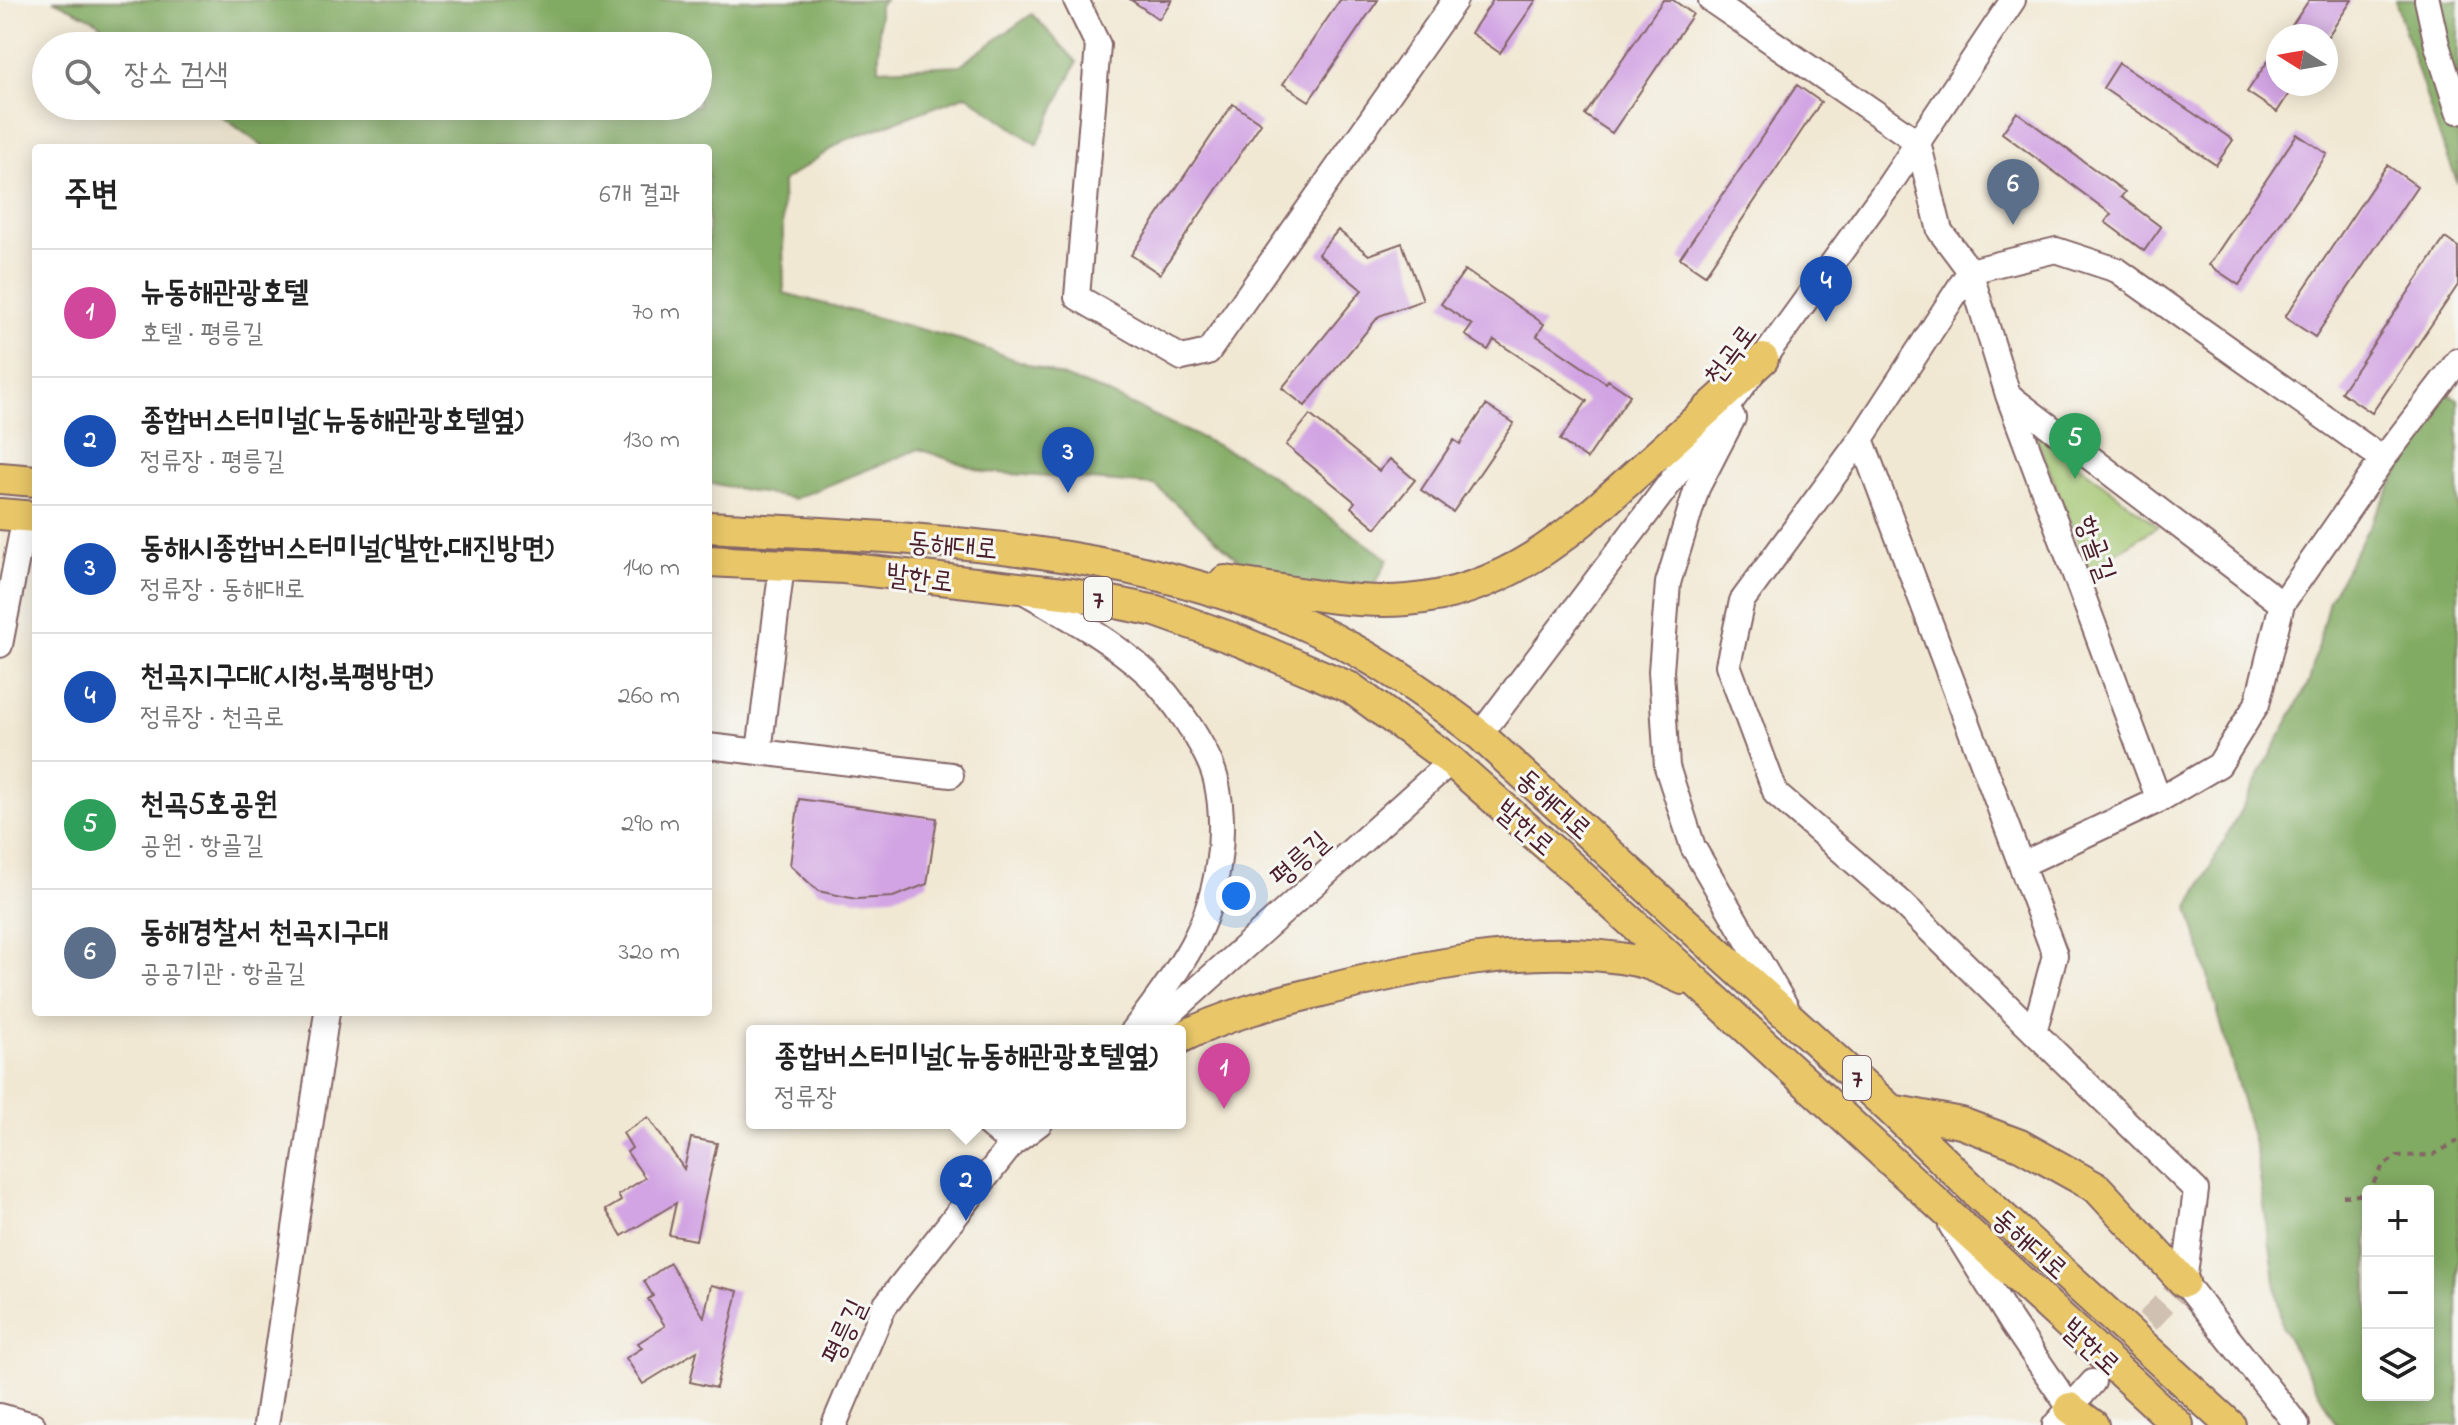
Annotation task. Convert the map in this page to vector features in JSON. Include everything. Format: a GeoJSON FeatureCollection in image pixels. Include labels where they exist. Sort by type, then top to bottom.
{"type":"FeatureCollection","features":[{"type":"Feature","properties":{"kind":"main road"},"geometry":{"type":"LineString","coordinates":[[1120,565],[1358,600],[1407,600],[1461,591],[1515,570],[1576,528],[1763,359]]}},
{"type":"Feature","properties":{"kind":"main road"},"geometry":{"type":"LineString","coordinates":[[0,478],[32,481]]}},
{"type":"Feature","properties":{"kind":"main road","name":"동해대로"},"geometry":{"type":"LineString","coordinates":[[712,527],[887,538],[1026,551],[1120,565],[1209,589],[1281,615],[1353,649],[1420,689],[1480,735],[1796,1022],[2230,1425]]}},
{"type":"Feature","properties":{"kind":"main road","name":"발한로"},"geometry":{"type":"LineString","coordinates":[[712,561],[844,568],[1072,594],[1156,611],[1240,641],[1351,688],[1451,761],[1702,986],[2178,1425]]}},
{"type":"Feature","properties":{"kind":"main road"},"geometry":{"type":"LineString","coordinates":[[1451,761],[1480,735]]}},
{"type":"Feature","properties":{"kind":"main road"},"geometry":{"type":"LineString","coordinates":[[1186,1036],[1271,1004],[1342,986],[1427,966],[1512,956],[1586,956],[1640,962],[1702,986]]}},
{"type":"Feature","properties":{"kind":"main road"},"geometry":{"type":"LineString","coordinates":[[1891,1110],[1961,1123],[2020,1145],[2097,1188],[2184,1282]]}},
{"type":"Feature","properties":{"kind":"street"},"geometry":{"type":"LineString","coordinates":[[1076,0],[1098,45],[1077,297],[1182,358],[1208,352],[1455,0]]}},
{"type":"Feature","properties":{"kind":"street"},"geometry":{"type":"LineString","coordinates":[[1711,0],[1918,142]]}},
{"type":"Feature","properties":{"kind":"street","name":"천곡로"},"geometry":{"type":"LineString","coordinates":[[1480,735],[1763,359],[1918,142],[2013,0]]}},
{"type":"Feature","properties":{"kind":"street"},"geometry":{"type":"LineString","coordinates":[[2427,0],[2437,45],[2458,111]]}},
{"type":"Feature","properties":{"kind":"street","name":"항골길"},"geometry":{"type":"LineString","coordinates":[[1918,142],[1940,231],[1970,271],[2008,395],[2159,800]]}},
{"type":"Feature","properties":{"kind":"street"},"geometry":{"type":"LineString","coordinates":[[2297,1425],[2184,1282],[2196,1190],[1902,903],[1776,794],[1728,665],[1742,601],[1861,439],[1970,271],[2056,250],[2117,270],[2383,459]]}},
{"type":"Feature","properties":{"kind":"street"},"geometry":{"type":"LineString","coordinates":[[1763,359],[1697,488],[1668,583],[1661,671],[1667,767],[1693,847],[1796,1022]]}},
{"type":"Feature","properties":{"kind":"street"},"geometry":{"type":"LineString","coordinates":[[2021,865],[2159,800],[2219,765],[2257,704],[2282,604],[2383,459],[2458,361]]}},
{"type":"Feature","properties":{"kind":"street"},"geometry":{"type":"LineString","coordinates":[[2008,395],[2282,604]]}},
{"type":"Feature","properties":{"kind":"street"},"geometry":{"type":"LineString","coordinates":[[1861,439],[2055,955],[2034,1032]]}},
{"type":"Feature","properties":{"kind":"street"},"geometry":{"type":"LineString","coordinates":[[0,645],[20,515]]}},
{"type":"Feature","properties":{"kind":"street"},"geometry":{"type":"LineString","coordinates":[[759,752],[782,565]]}},
{"type":"Feature","properties":{"kind":"street"},"geometry":{"type":"LineString","coordinates":[[1020,588],[1093,631],[1148,674],[1190,725],[1215,778],[1221,830],[1214,891],[1193,944],[1138,1025]]}},
{"type":"Feature","properties":{"kind":"street"},"geometry":{"type":"LineString","coordinates":[[712,746],[951,775]]}},
{"type":"Feature","properties":{"kind":"street","name":"평릉길"},"geometry":{"type":"LineString","coordinates":[[1158,1025],[1451,761]]}},
{"type":"Feature","properties":{"kind":"street"},"geometry":{"type":"LineString","coordinates":[[266,1425],[326,1016]]}},
{"type":"Feature","properties":{"kind":"street"},"geometry":{"type":"LineString","coordinates":[[994,1129],[1012,1144]]}},
{"type":"Feature","properties":{"kind":"street","name":"평릉길"},"geometry":{"type":"LineString","coordinates":[[834,1425],[884,1307],[1012,1144],[1032,1129]]}},
{"type":"Feature","properties":{"kind":"street"},"geometry":{"type":"LineString","coordinates":[[1938,1203],[2072,1419],[2093,1382]]}},
{"type":"Feature","properties":{"kind":"street"},"geometry":{"type":"LineString","coordinates":[[0,1416],[33,1425]]}},
{"type":"Feature","properties":{"kind":"path"},"geometry":{"type":"LineString","coordinates":[[2343,1196],[2362,1195],[2371,1187],[2383,1166],[2397,1156],[2433,1155],[2458,1141]]}},
{"type":"Feature","properties":{"kind":"green space"},"geometry":{"type":"Polygon","coordinates":[[[53,0],[885,0],[879,5],[879,69],[960,65],[1032,14],[1077,62],[1037,145],[967,95],[843,141],[782,182],[784,293],[961,340],[1105,392],[1252,462],[1388,559],[1361,613],[1251,571],[1155,485],[985,472],[919,449],[794,499],[712,484],[712,144],[260,144],[227,120],[712,120],[712,32],[111,32],[93,19],[53,0]]]}},
{"type":"Feature","properties":{"kind":"green space"},"geometry":{"type":"Polygon","coordinates":[[[2395,0],[2458,0],[2458,184],[2435,124],[2395,0]]]}},
{"type":"Feature","properties":{"kind":"green space"},"geometry":{"type":"Polygon","coordinates":[[[2443,391],[2458,399],[2458,1425],[2337,1425],[2282,1328],[2256,1151],[2189,907],[2309,682],[2329,600],[2443,391]]]}},
{"type":"Feature","properties":{"kind":"green space"},"geometry":{"type":"Polygon","coordinates":[[[2034,431],[2158,526],[2089,570],[2034,431]]]}},
{"type":"Feature","properties":{"kind":"building"},"geometry":{"type":"Polygon","coordinates":[[[1131,0],[1172,0],[1159,19],[1131,0]]]}},
{"type":"Feature","properties":{"kind":"building"},"geometry":{"type":"Polygon","coordinates":[[[1340,0],[1378,0],[1309,101],[1283,84],[1340,0]]]}},
{"type":"Feature","properties":{"kind":"building"},"geometry":{"type":"Polygon","coordinates":[[[1493,0],[1536,0],[1500,53],[1471,33],[1493,0]]]}},
{"type":"Feature","properties":{"kind":"building"},"geometry":{"type":"Polygon","coordinates":[[[1663,0],[1673,0],[1693,14],[1612,133],[1585,115],[1663,0]]]}},
{"type":"Feature","properties":{"kind":"building"},"geometry":{"type":"Polygon","coordinates":[[[2309,0],[2352,0],[2336,24],[2293,24],[2309,0]]]}},
{"type":"Feature","properties":{"kind":"building"},"geometry":{"type":"Polygon","coordinates":[[[2119,63],[2233,140],[2216,165],[2103,88],[2119,63]]]}},
{"type":"Feature","properties":{"kind":"building"},"geometry":{"type":"Polygon","coordinates":[[[2266,64],[2266,96],[2287,96],[2277,112],[2247,92],[2266,64]]]}},
{"type":"Feature","properties":{"kind":"building"},"geometry":{"type":"Polygon","coordinates":[[[1797,85],[1821,102],[1705,275],[1680,258],[1797,85]]]}},
{"type":"Feature","properties":{"kind":"building"},"geometry":{"type":"Polygon","coordinates":[[[1233,104],[1261,123],[1160,274],[1131,255],[1233,104]]]}},
{"type":"Feature","properties":{"kind":"building"},"geometry":{"type":"Polygon","coordinates":[[[2017,112],[2125,192],[2121,197],[2161,227],[2144,251],[2105,222],[2111,214],[2002,133],[2017,112]]]}},
{"type":"Feature","properties":{"kind":"building"},"geometry":{"type":"Polygon","coordinates":[[[2297,134],[2327,154],[2239,285],[2209,265],[2297,134]]]}},
{"type":"Feature","properties":{"kind":"building"},"geometry":{"type":"Polygon","coordinates":[[[2387,165],[2417,186],[2315,337],[2285,317],[2387,165]]]}},
{"type":"Feature","properties":{"kind":"building"},"geometry":{"type":"Polygon","coordinates":[[[1338,230],[1369,255],[1402,243],[1423,300],[1379,316],[1305,406],[1282,388],[1362,290],[1318,254],[1338,230]]]}},
{"type":"Feature","properties":{"kind":"building"},"geometry":{"type":"Polygon","coordinates":[[[2445,238],[2458,247],[2458,285],[2372,413],[2341,392],[2445,238]]]}},
{"type":"Feature","properties":{"kind":"building"},"geometry":{"type":"Polygon","coordinates":[[[1465,270],[1544,324],[1537,336],[1606,383],[1608,380],[1630,395],[1587,459],[1560,440],[1587,401],[1494,340],[1488,350],[1465,335],[1472,325],[1441,304],[1465,270]]]}},
{"type":"Feature","properties":{"kind":"building"},"geometry":{"type":"Polygon","coordinates":[[[1486,405],[1514,423],[1453,512],[1421,490],[1454,440],[1460,444],[1486,405]]]}},
{"type":"Feature","properties":{"kind":"building"},"geometry":{"type":"Polygon","coordinates":[[[1310,415],[1379,471],[1390,459],[1415,480],[1376,528],[1351,507],[1355,502],[1286,445],[1310,415]]]}},
{"type":"Feature","properties":{"kind":"building"},"geometry":{"type":"Polygon","coordinates":[[[799,799],[937,818],[927,884],[893,897],[856,899],[818,891],[790,865],[799,799]]]}},
{"type":"Feature","properties":{"kind":"building"},"geometry":{"type":"Polygon","coordinates":[[[648,1117],[684,1169],[691,1138],[717,1143],[696,1240],[669,1235],[676,1203],[622,1236],[606,1210],[621,1201],[618,1195],[645,1178],[627,1152],[632,1148],[623,1133],[648,1117]]]}},
{"type":"Feature","properties":{"kind":"building"},"geometry":{"type":"Polygon","coordinates":[[[670,1263],[704,1317],[711,1285],[738,1291],[716,1388],[690,1382],[697,1351],[643,1384],[626,1358],[642,1348],[638,1343],[665,1326],[648,1299],[653,1296],[644,1281],[670,1263]]]}},
{"type":"Feature","properties":{"kind":"tunnel"},"geometry":{"type":"LineString","coordinates":[[2099,1375],[2184,1282]]}},
{"type":"Feature","properties":{"kind":"place","name":"동해경찰서 천곡지구대"},"geometry":{"type":"Point","coordinates":[2013,225]}},
{"type":"Feature","properties":{"kind":"place","name":"천곡지구대(시청.북평방면)"},"geometry":{"type":"Point","coordinates":[1826,322]}},
{"type":"Feature","properties":{"kind":"place","name":"천곡5호공원"},"geometry":{"type":"Point","coordinates":[2075,479]}},
{"type":"Feature","properties":{"kind":"place","name":"동해시종합버스터미널(발한.대진방면)"},"geometry":{"type":"Point","coordinates":[1068,493]}},
{"type":"Feature","properties":{"kind":"place","name":"뉴동해관광호텔"},"geometry":{"type":"Point","coordinates":[1224,1109]}},
{"type":"Feature","properties":{"kind":"place","name":"종합버스터미널(뉴동해관광호텔옆)"},"geometry":{"type":"Point","coordinates":[966,1221]}}]}
